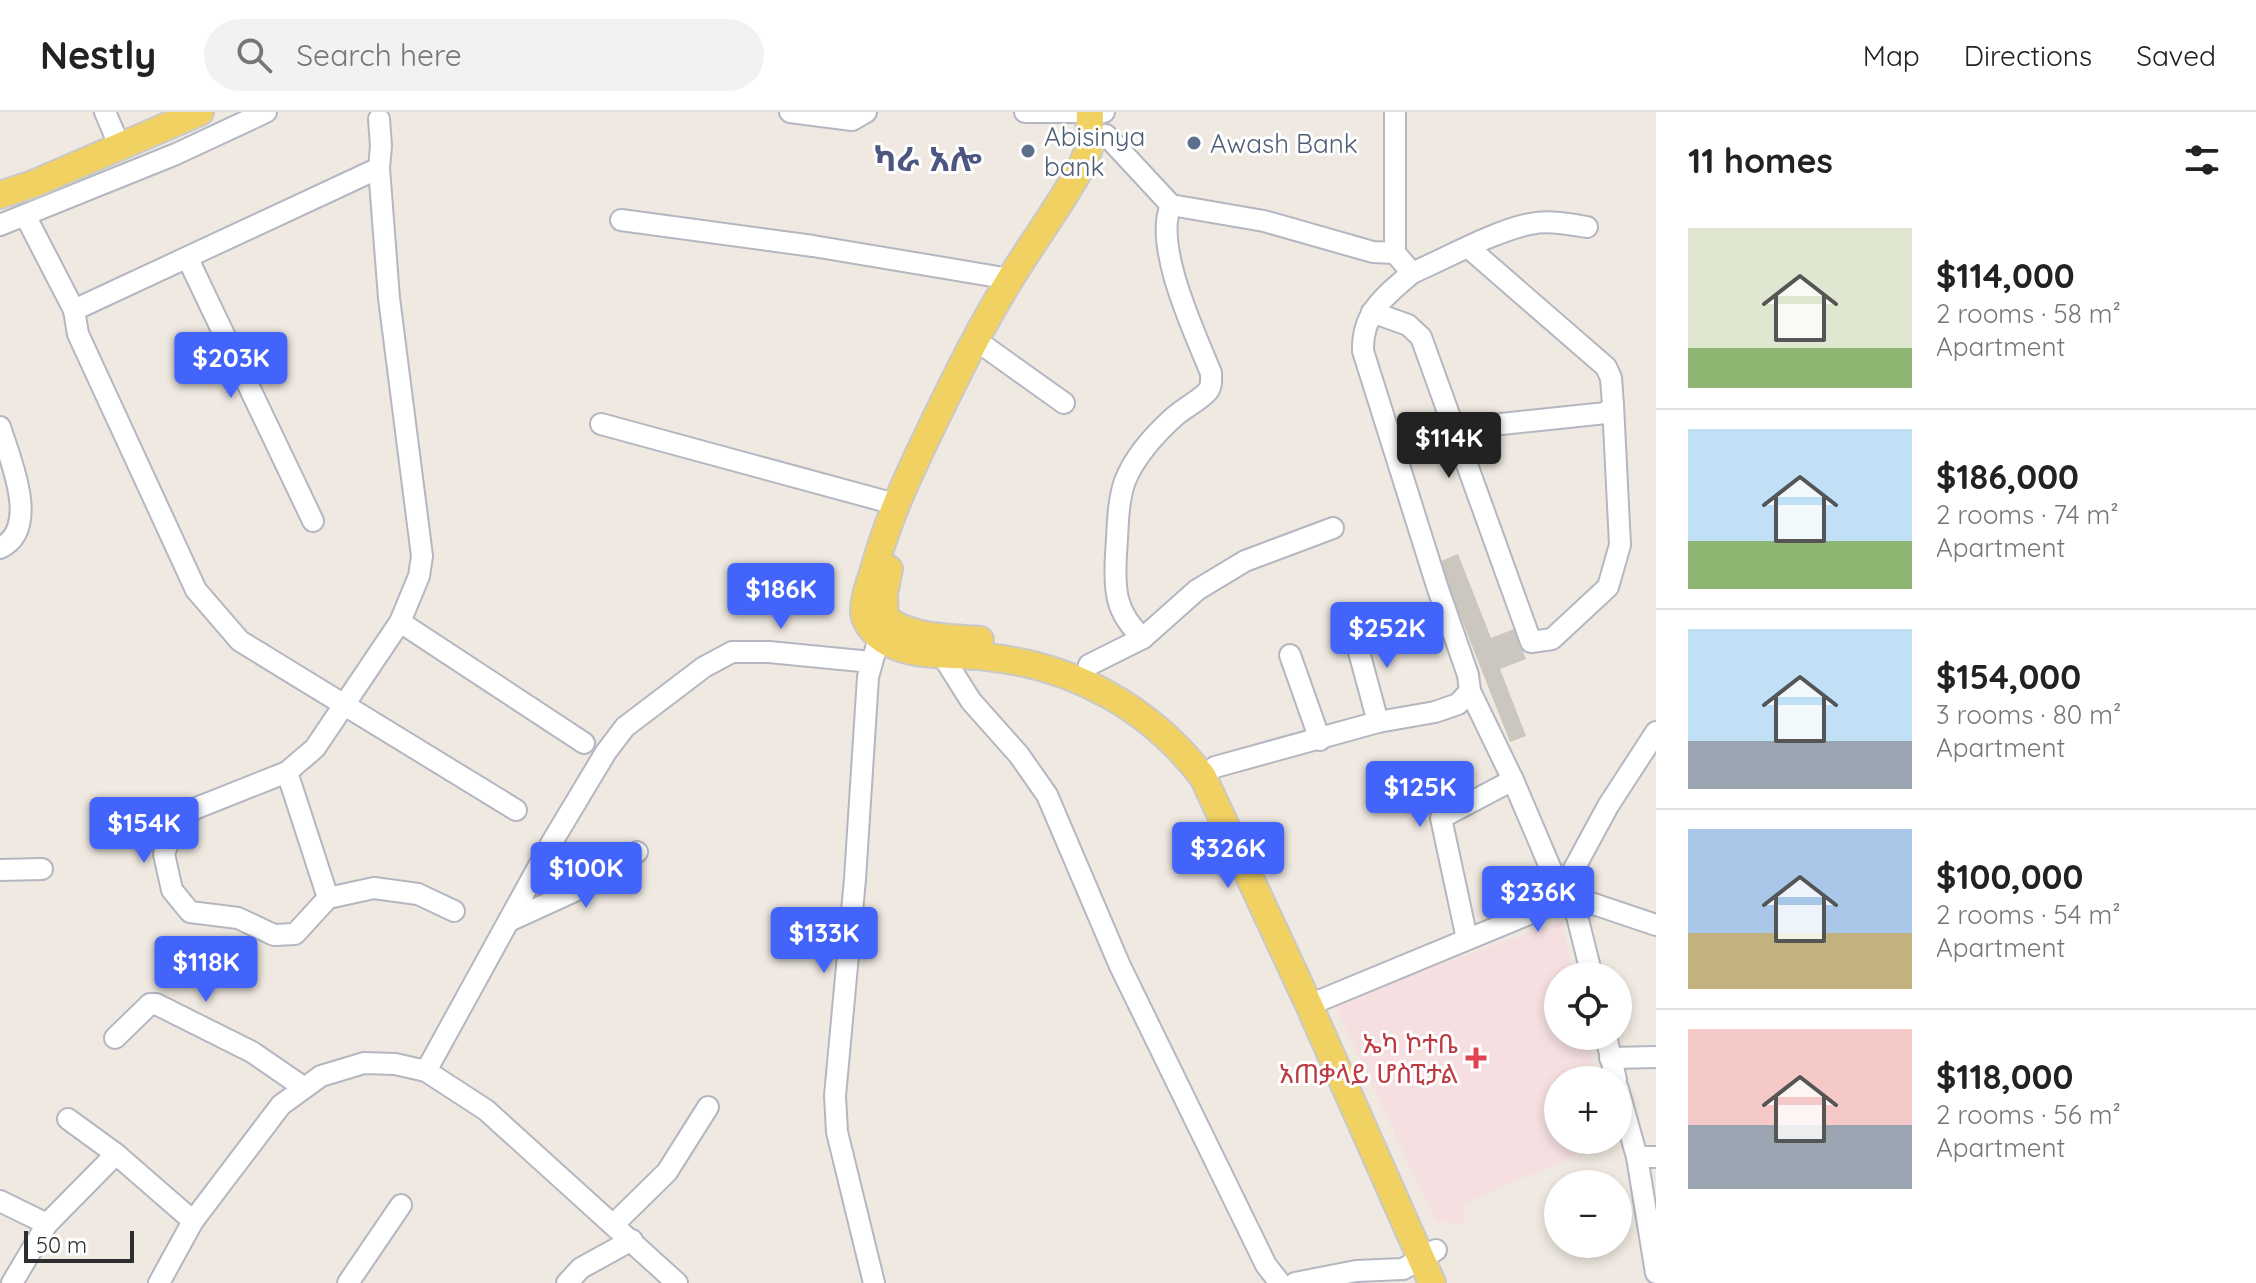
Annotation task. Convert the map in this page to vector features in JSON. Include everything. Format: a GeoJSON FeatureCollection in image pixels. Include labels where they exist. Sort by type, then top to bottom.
{"type":"FeatureCollection","features":[{"type":"Feature","properties":{"kind":"main road"},"geometry":{"type":"LineString","coordinates":[[0,195],[200,112]]}},
{"type":"Feature","properties":{"kind":"main road"},"geometry":{"type":"LineString","coordinates":[[1090,112],[1089,149],[1080,169],[972,344],[895,504],[864,613],[869,627],[897,627],[922,635],[1028,645],[1089,665],[1142,694],[1174,719],[1215,767],[1317,1001],[1413,1265],[1432,1283]]}},
{"type":"Feature","properties":{"kind":"main road"},"geometry":{"type":"LineString","coordinates":[[1106,120],[1095,171],[1025,281],[987,348],[909,507],[897,537],[884,594],[882,627],[892,644],[919,652],[986,657],[1053,670],[1132,708],[1183,751],[1203,777],[1317,1001]]}},
{"type":"Feature","properties":{"kind":"main road"},"geometry":{"type":"LineString","coordinates":[[1413,1265],[1450,1283]]}},
{"type":"Feature","properties":{"kind":"street"},"geometry":{"type":"LineString","coordinates":[[105,112],[120,147]]}},
{"type":"Feature","properties":{"kind":"street"},"geometry":{"type":"LineString","coordinates":[[0,225],[176,154],[266,112]]}},
{"type":"Feature","properties":{"kind":"street"},"geometry":{"type":"LineString","coordinates":[[790,112],[852,120],[866,112]]}},
{"type":"Feature","properties":{"kind":"street"},"geometry":{"type":"LineString","coordinates":[[1025,112],[1090,112],[1106,120],[1171,205],[1276,224],[1373,252],[1395,253]]}},
{"type":"Feature","properties":{"kind":"street"},"geometry":{"type":"LineString","coordinates":[[1395,112],[1395,253],[1412,273]]}},
{"type":"Feature","properties":{"kind":"street"},"geometry":{"type":"LineString","coordinates":[[379,119],[379,168],[389,298],[421,531],[419,576],[400,622],[315,748],[287,772],[194,809],[173,829],[164,854],[172,890],[190,912],[238,918],[274,935],[295,934],[328,898],[374,888],[418,894],[454,911]]}},
{"type":"Feature","properties":{"kind":"street"},"geometry":{"type":"LineString","coordinates":[[74,310],[379,168]]}},
{"type":"Feature","properties":{"kind":"street"},"geometry":{"type":"LineString","coordinates":[[1143,638],[1132,627],[1116,598],[1120,503],[1125,480],[1154,437],[1209,390],[1212,382],[1173,272],[1166,232],[1166,215],[1171,205]]}},
{"type":"Feature","properties":{"kind":"street"},"geometry":{"type":"LineString","coordinates":[[26,217],[74,310],[78,334],[196,590],[240,641],[516,810]]}},
{"type":"Feature","properties":{"kind":"street"},"geometry":{"type":"LineString","coordinates":[[621,220],[813,246],[1010,279]]}},
{"type":"Feature","properties":{"kind":"street"},"geometry":{"type":"LineString","coordinates":[[1587,227],[1532,223],[1491,237],[1412,273],[1372,312],[1365,323],[1363,351],[1468,675],[1470,691],[1567,895],[1588,962]]}},
{"type":"Feature","properties":{"kind":"street"},"geometry":{"type":"LineString","coordinates":[[1372,312],[1408,325],[1421,337],[1531,642],[1552,639],[1608,587],[1620,545],[1611,378],[1606,367],[1469,248]]}},
{"type":"Feature","properties":{"kind":"street"},"geometry":{"type":"LineString","coordinates":[[188,259],[313,521]]}},
{"type":"Feature","properties":{"kind":"street"},"geometry":{"type":"LineString","coordinates":[[987,348],[1064,403]]}},
{"type":"Feature","properties":{"kind":"street"},"geometry":{"type":"LineString","coordinates":[[1454,429],[1606,413],[1613,405]]}},
{"type":"Feature","properties":{"kind":"street"},"geometry":{"type":"LineString","coordinates":[[601,424],[895,504]]}},
{"type":"Feature","properties":{"kind":"street"},"geometry":{"type":"LineString","coordinates":[[0,427],[18,485],[21,509],[18,528],[11,543],[0,548]]}},
{"type":"Feature","properties":{"kind":"street"},"geometry":{"type":"LineString","coordinates":[[1089,665],[1143,638],[1197,590],[1245,561],[1333,528]]}},
{"type":"Feature","properties":{"kind":"street"},"geometry":{"type":"LineString","coordinates":[[400,622],[584,743]]}},
{"type":"Feature","properties":{"kind":"street"},"geometry":{"type":"LineString","coordinates":[[874,1283],[837,1132],[835,1096],[871,662],[882,627]]}},
{"type":"Feature","properties":{"kind":"street"},"geometry":{"type":"LineString","coordinates":[[1353,630],[1378,722]]}},
{"type":"Feature","properties":{"kind":"street"},"geometry":{"type":"LineString","coordinates":[[426,1071],[606,752],[625,727],[704,667],[732,652],[769,652],[871,662]]}},
{"type":"Feature","properties":{"kind":"street"},"geometry":{"type":"LineString","coordinates":[[942,655],[971,701],[1019,755],[1047,795],[1120,966],[1266,1265],[1280,1283]]}},
{"type":"Feature","properties":{"kind":"street"},"geometry":{"type":"LineString","coordinates":[[1290,655],[1320,740]]}},
{"type":"Feature","properties":{"kind":"street"},"geometry":{"type":"LineString","coordinates":[[1215,767],[1378,722],[1435,712],[1458,704],[1470,691]]}},
{"type":"Feature","properties":{"kind":"street"},"geometry":{"type":"LineString","coordinates":[[1317,1001],[1546,907],[1567,895],[1608,806],[1656,732]]}},
{"type":"Feature","properties":{"kind":"street"},"geometry":{"type":"LineString","coordinates":[[287,772],[328,898]]}},
{"type":"Feature","properties":{"kind":"street"},"geometry":{"type":"LineString","coordinates":[[1467,939],[1441,818],[1513,780]]}},
{"type":"Feature","properties":{"kind":"street"},"geometry":{"type":"LineString","coordinates":[[509,921],[590,884],[637,852]]}},
{"type":"Feature","properties":{"kind":"street"},"geometry":{"type":"LineString","coordinates":[[0,870],[42,869]]}},
{"type":"Feature","properties":{"kind":"street"},"geometry":{"type":"LineString","coordinates":[[1567,895],[1656,925]]}},
{"type":"Feature","properties":{"kind":"street"},"geometry":{"type":"LineString","coordinates":[[115,1038],[150,1004],[156,1004],[252,1052],[303,1087]]}},
{"type":"Feature","properties":{"kind":"street"},"geometry":{"type":"LineString","coordinates":[[1609,1050],[1612,1066]]}},
{"type":"Feature","properties":{"kind":"street"},"geometry":{"type":"LineString","coordinates":[[1610,1058],[1656,1057]]}},
{"type":"Feature","properties":{"kind":"street"},"geometry":{"type":"LineString","coordinates":[[159,1283],[193,1221],[281,1105],[303,1087],[333,1072],[364,1063],[395,1064],[426,1071],[486,1110],[677,1283]]}},
{"type":"Feature","properties":{"kind":"street"},"geometry":{"type":"LineString","coordinates":[[614,1224],[667,1172],[708,1107]]}},
{"type":"Feature","properties":{"kind":"street"},"geometry":{"type":"LineString","coordinates":[[68,1119],[116,1154],[193,1221]]}},
{"type":"Feature","properties":{"kind":"street"},"geometry":{"type":"LineString","coordinates":[[1632,1123],[1646,1157],[1656,1273]]}},
{"type":"Feature","properties":{"kind":"street"},"geometry":{"type":"LineString","coordinates":[[12,1283],[47,1224],[116,1154]]}},
{"type":"Feature","properties":{"kind":"street"},"geometry":{"type":"LineString","coordinates":[[0,1201],[47,1224]]}},
{"type":"Feature","properties":{"kind":"street"},"geometry":{"type":"LineString","coordinates":[[348,1283],[401,1205]]}},
{"type":"Feature","properties":{"kind":"street"},"geometry":{"type":"LineString","coordinates":[[567,1283],[581,1268],[632,1240]]}},
{"type":"Feature","properties":{"kind":"street"},"geometry":{"type":"LineString","coordinates":[[1295,1283],[1356,1271],[1413,1265]]}},
{"type":"Feature","properties":{"kind":"shaded area","name":"ኤካ ኮተቤ አጠቃላይ ሆስፒታል"},"geometry":{"type":"Polygon","coordinates":[[[1562,921],[1571,962],[1544,962],[1544,1050],[1591,1050],[1594,1066],[1544,1066],[1544,1154],[1578,1154],[1464,1204],[1465,1223],[1452,1226],[1448,1221],[1436,1222],[1335,1005],[1352,996],[1562,921]]]}},
{"type":"Feature","properties":{"kind":"building"},"geometry":{"type":"Polygon","coordinates":[[[1458,554],[1491,638],[1514,629],[1526,659],[1500,669],[1526,736],[1510,742],[1439,562],[1458,554]]]}},
{"type":"Feature","properties":{"kind":"place","name":"Awash Bank"},"geometry":{"type":"Point","coordinates":[1194,143]}},
{"type":"Feature","properties":{"kind":"place","name":"Abisinya bank"},"geometry":{"type":"Point","coordinates":[1028,151]}},
{"type":"Feature","properties":{"kind":"place","name":"ኤካ ኮተቤ አጠቃላይ ሆስፒታል"},"geometry":{"type":"Point","coordinates":[1476,1058]}},
{"type":"Feature","properties":{"kind":"district","name":"ካራ አሎ"},"geometry":{"type":"Point","coordinates":[928,158]}}]}
